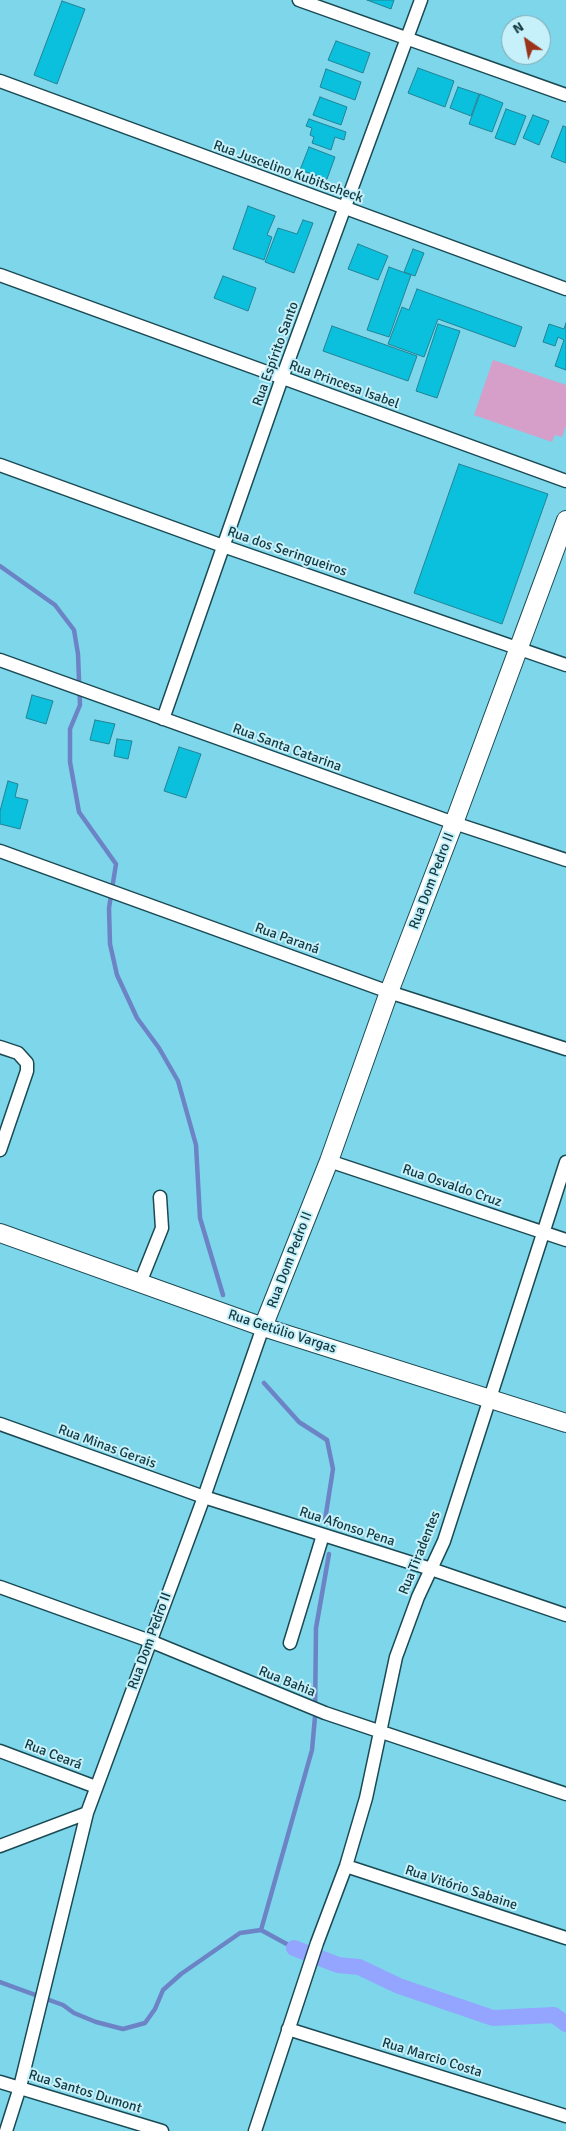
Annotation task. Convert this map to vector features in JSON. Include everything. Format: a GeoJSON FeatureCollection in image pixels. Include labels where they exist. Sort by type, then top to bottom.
{"type":"FeatureCollection","features":[{"type":"Feature","properties":{"kind":"street"},"geometry":{"type":"LineString","coordinates":[[299,0],[566,95]]}},
{"type":"Feature","properties":{"kind":"street","name":"Rua Espírito Santo"},"geometry":{"type":"LineString","coordinates":[[163,719],[282,378],[346,210],[421,0]]}},
{"type":"Feature","properties":{"kind":"street","name":"Rua Juscelino Kubitscheck"},"geometry":{"type":"LineString","coordinates":[[0,81],[346,210],[566,289]]}},
{"type":"Feature","properties":{"kind":"street","name":"Rua Princesa Isabel"},"geometry":{"type":"LineString","coordinates":[[0,275],[566,481]]}},
{"type":"Feature","properties":{"kind":"street","name":"Rua dos Seringueiros"},"geometry":{"type":"LineString","coordinates":[[0,465],[223,546],[566,665]]}},
{"type":"Feature","properties":{"kind":"street","name":"Rua Dom Pedro II"},"geometry":{"type":"LineString","coordinates":[[6,2131],[20,2087],[87,1813],[96,1787],[204,1498],[264,1327],[329,1160],[389,992],[520,649],[566,520]]}},
{"type":"Feature","properties":{"kind":"street","name":"Rua Santa Catarina"},"geometry":{"type":"LineString","coordinates":[[0,660],[454,824],[566,860]]}},
{"type":"Feature","properties":{"kind":"street","name":"Rua Paraná"},"geometry":{"type":"LineString","coordinates":[[0,851],[389,992],[566,1049]]}},
{"type":"Feature","properties":{"kind":"street"},"geometry":{"type":"LineString","coordinates":[[0,1047],[18,1053],[25,1059],[27,1071],[0,1150]]}},
{"type":"Feature","properties":{"kind":"street","name":"Rua Osvaldo Cruz"},"geometry":{"type":"LineString","coordinates":[[329,1160],[566,1240]]}},
{"type":"Feature","properties":{"kind":"street","name":"Rua Tiradentes"},"geometry":{"type":"LineString","coordinates":[[255,2131],[317,1943],[346,1866],[366,1798],[396,1657],[418,1597],[444,1541],[566,1162]]}},
{"type":"Feature","properties":{"kind":"street"},"geometry":{"type":"LineString","coordinates":[[140,1283],[162,1228],[160,1197]]}},
{"type":"Feature","properties":{"kind":"street","name":"Rua Getúlio Vargas"},"geometry":{"type":"LineString","coordinates":[[0,1233],[264,1327],[566,1422]]}},
{"type":"Feature","properties":{"kind":"street","name":"Rua Minas Gerais"},"geometry":{"type":"LineString","coordinates":[[0,1424],[204,1498]]}},
{"type":"Feature","properties":{"kind":"street","name":"Rua Afonso Pena"},"geometry":{"type":"LineString","coordinates":[[204,1498],[431,1569],[566,1615]]}},
{"type":"Feature","properties":{"kind":"street"},"geometry":{"type":"LineString","coordinates":[[290,1643],[323,1535]]}},
{"type":"Feature","properties":{"kind":"street","name":"Rua Bahia"},"geometry":{"type":"LineString","coordinates":[[0,1587],[150,1641],[308,1707],[566,1794]]}},
{"type":"Feature","properties":{"kind":"street","name":"Rua Ceará"},"geometry":{"type":"LineString","coordinates":[[0,1751],[96,1787]]}},
{"type":"Feature","properties":{"kind":"street"},"geometry":{"type":"LineString","coordinates":[[0,1846],[87,1813]]}},
{"type":"Feature","properties":{"kind":"street","name":"Rua Vitório Sabaine"},"geometry":{"type":"LineString","coordinates":[[346,1866],[566,1938]]}},
{"type":"Feature","properties":{"kind":"street","name":"Rua Marcio Costa"},"geometry":{"type":"LineString","coordinates":[[288,2029],[566,2116]]}},
{"type":"Feature","properties":{"kind":"street","name":"Rua Santos Dumont"},"geometry":{"type":"LineString","coordinates":[[0,2082],[162,2131]]}},
{"type":"Feature","properties":{"kind":"shaded area"},"geometry":{"type":"Polygon","coordinates":[[[493,360],[566,385],[566,426],[562,437],[555,435],[552,442],[474,415],[493,360]]]}},
{"type":"Feature","properties":{"kind":"building"},"geometry":{"type":"Polygon","coordinates":[[[367,0],[394,0],[391,9],[367,0]]]}},
{"type":"Feature","properties":{"kind":"building"},"geometry":{"type":"Polygon","coordinates":[[[62,1],[85,9],[57,84],[34,75],[62,1]]]}},
{"type":"Feature","properties":{"kind":"building"},"geometry":{"type":"Polygon","coordinates":[[[336,41],[370,53],[363,73],[328,60],[336,41]]]}},
{"type":"Feature","properties":{"kind":"building"},"geometry":{"type":"Polygon","coordinates":[[[418,68],[454,81],[445,107],[408,93],[418,68]]]}},
{"type":"Feature","properties":{"kind":"building"},"geometry":{"type":"Polygon","coordinates":[[[326,69],[361,82],[355,100],[320,87],[326,69]]]}},
{"type":"Feature","properties":{"kind":"building"},"geometry":{"type":"Polygon","coordinates":[[[458,87],[479,94],[471,116],[450,108],[458,87]]]}},
{"type":"Feature","properties":{"kind":"building"},"geometry":{"type":"Polygon","coordinates":[[[480,94],[503,103],[492,132],[469,124],[480,94]]]}},
{"type":"Feature","properties":{"kind":"building"},"geometry":{"type":"Polygon","coordinates":[[[320,97],[347,107],[341,125],[313,115],[320,97]]]}},
{"type":"Feature","properties":{"kind":"building"},"geometry":{"type":"Polygon","coordinates":[[[506,109],[526,116],[515,145],[495,138],[506,109]]]}},
{"type":"Feature","properties":{"kind":"building"},"geometry":{"type":"Polygon","coordinates":[[[533,115],[549,121],[539,145],[523,138],[533,115]]]}},
{"type":"Feature","properties":{"kind":"building"},"geometry":{"type":"Polygon","coordinates":[[[309,119],[346,132],[344,140],[335,137],[331,150],[312,143],[314,137],[310,135],[312,128],[306,126],[309,119]]]}},
{"type":"Feature","properties":{"kind":"building"},"geometry":{"type":"Polygon","coordinates":[[[563,126],[566,127],[566,163],[551,157],[563,126]]]}},
{"type":"Feature","properties":{"kind":"building"},"geometry":{"type":"Polygon","coordinates":[[[309,147],[335,157],[327,179],[300,170],[309,147]]]}},
{"type":"Feature","properties":{"kind":"building"},"geometry":{"type":"Polygon","coordinates":[[[248,206],[275,216],[267,235],[272,237],[264,260],[233,249],[248,206]]]}},
{"type":"Feature","properties":{"kind":"building"},"geometry":{"type":"Polygon","coordinates":[[[303,220],[313,223],[294,273],[265,262],[278,228],[297,234],[303,220]]]}},
{"type":"Feature","properties":{"kind":"building"},"geometry":{"type":"Polygon","coordinates":[[[358,244],[388,256],[378,280],[348,269],[358,244]]]}},
{"type":"Feature","properties":{"kind":"building"},"geometry":{"type":"Polygon","coordinates":[[[413,249],[424,253],[415,276],[404,272],[413,249]]]}},
{"type":"Feature","properties":{"kind":"building"},"geometry":{"type":"Polygon","coordinates":[[[389,267],[411,275],[389,337],[367,330],[389,267]]]}},
{"type":"Feature","properties":{"kind":"building"},"geometry":{"type":"Polygon","coordinates":[[[223,276],[256,288],[248,311],[214,298],[223,276]]]}},
{"type":"Feature","properties":{"kind":"building"},"geometry":{"type":"Polygon","coordinates":[[[417,289],[522,327],[515,347],[438,319],[424,357],[388,344],[402,307],[409,310],[417,289]]]}},
{"type":"Feature","properties":{"kind":"building"},"geometry":{"type":"Polygon","coordinates":[[[566,323],[566,370],[555,366],[564,340],[558,337],[555,346],[543,342],[549,324],[564,329],[566,323]]]}},
{"type":"Feature","properties":{"kind":"building"},"geometry":{"type":"Polygon","coordinates":[[[438,324],[460,331],[437,398],[416,391],[438,324]]]}},
{"type":"Feature","properties":{"kind":"building"},"geometry":{"type":"Polygon","coordinates":[[[332,326],[417,356],[408,381],[323,351],[332,326]]]}},
{"type":"Feature","properties":{"kind":"building"},"geometry":{"type":"Polygon","coordinates":[[[459,464],[548,494],[502,624],[414,593],[459,464]]]}},
{"type":"Feature","properties":{"kind":"building"},"geometry":{"type":"Polygon","coordinates":[[[32,695],[53,701],[46,724],[26,718],[32,695]]]}},
{"type":"Feature","properties":{"kind":"building"},"geometry":{"type":"Polygon","coordinates":[[[95,720],[115,724],[109,744],[90,740],[95,720]]]}},
{"type":"Feature","properties":{"kind":"building"},"geometry":{"type":"Polygon","coordinates":[[[117,739],[132,741],[128,759],[114,756],[117,739]]]}},
{"type":"Feature","properties":{"kind":"building"},"geometry":{"type":"Polygon","coordinates":[[[179,747],[201,754],[186,798],[164,791],[179,747]]]}},
{"type":"Feature","properties":{"kind":"building"},"geometry":{"type":"Polygon","coordinates":[[[8,781],[18,784],[15,797],[28,800],[20,829],[0,824],[0,811],[8,781]]]}},
{"type":"Feature","properties":{"kind":"waterway"},"geometry":{"type":"LineString","coordinates":[[0,566],[55,605],[74,630],[78,654],[80,705],[70,729],[70,762],[79,812],[116,864],[109,908],[110,944],[117,975],[137,1018],[159,1048],[178,1081],[196,1145],[200,1218],[223,1295]]}},
{"type":"Feature","properties":{"kind":"waterway"},"geometry":{"type":"LineString","coordinates":[[264,1383],[299,1422],[327,1440],[333,1469],[325,1520]]}},
{"type":"Feature","properties":{"kind":"waterway"},"geometry":{"type":"LineString","coordinates":[[261,1930],[312,1750],[315,1717],[316,1628],[329,1554]]}},
{"type":"Feature","properties":{"kind":"waterway"},"geometry":{"type":"LineString","coordinates":[[0,1982],[63,2005],[74,2013],[96,2022],[123,2029],[145,2023],[155,2009],[163,1990],[181,1974],[240,1933],[261,1930],[294,1948]]}},
{"type":"Feature","properties":{"kind":"waterway"},"geometry":{"type":"LineString","coordinates":[[294,1948],[338,1965],[359,1967],[399,1986],[493,2018],[554,2015],[566,2024]]}}]}
